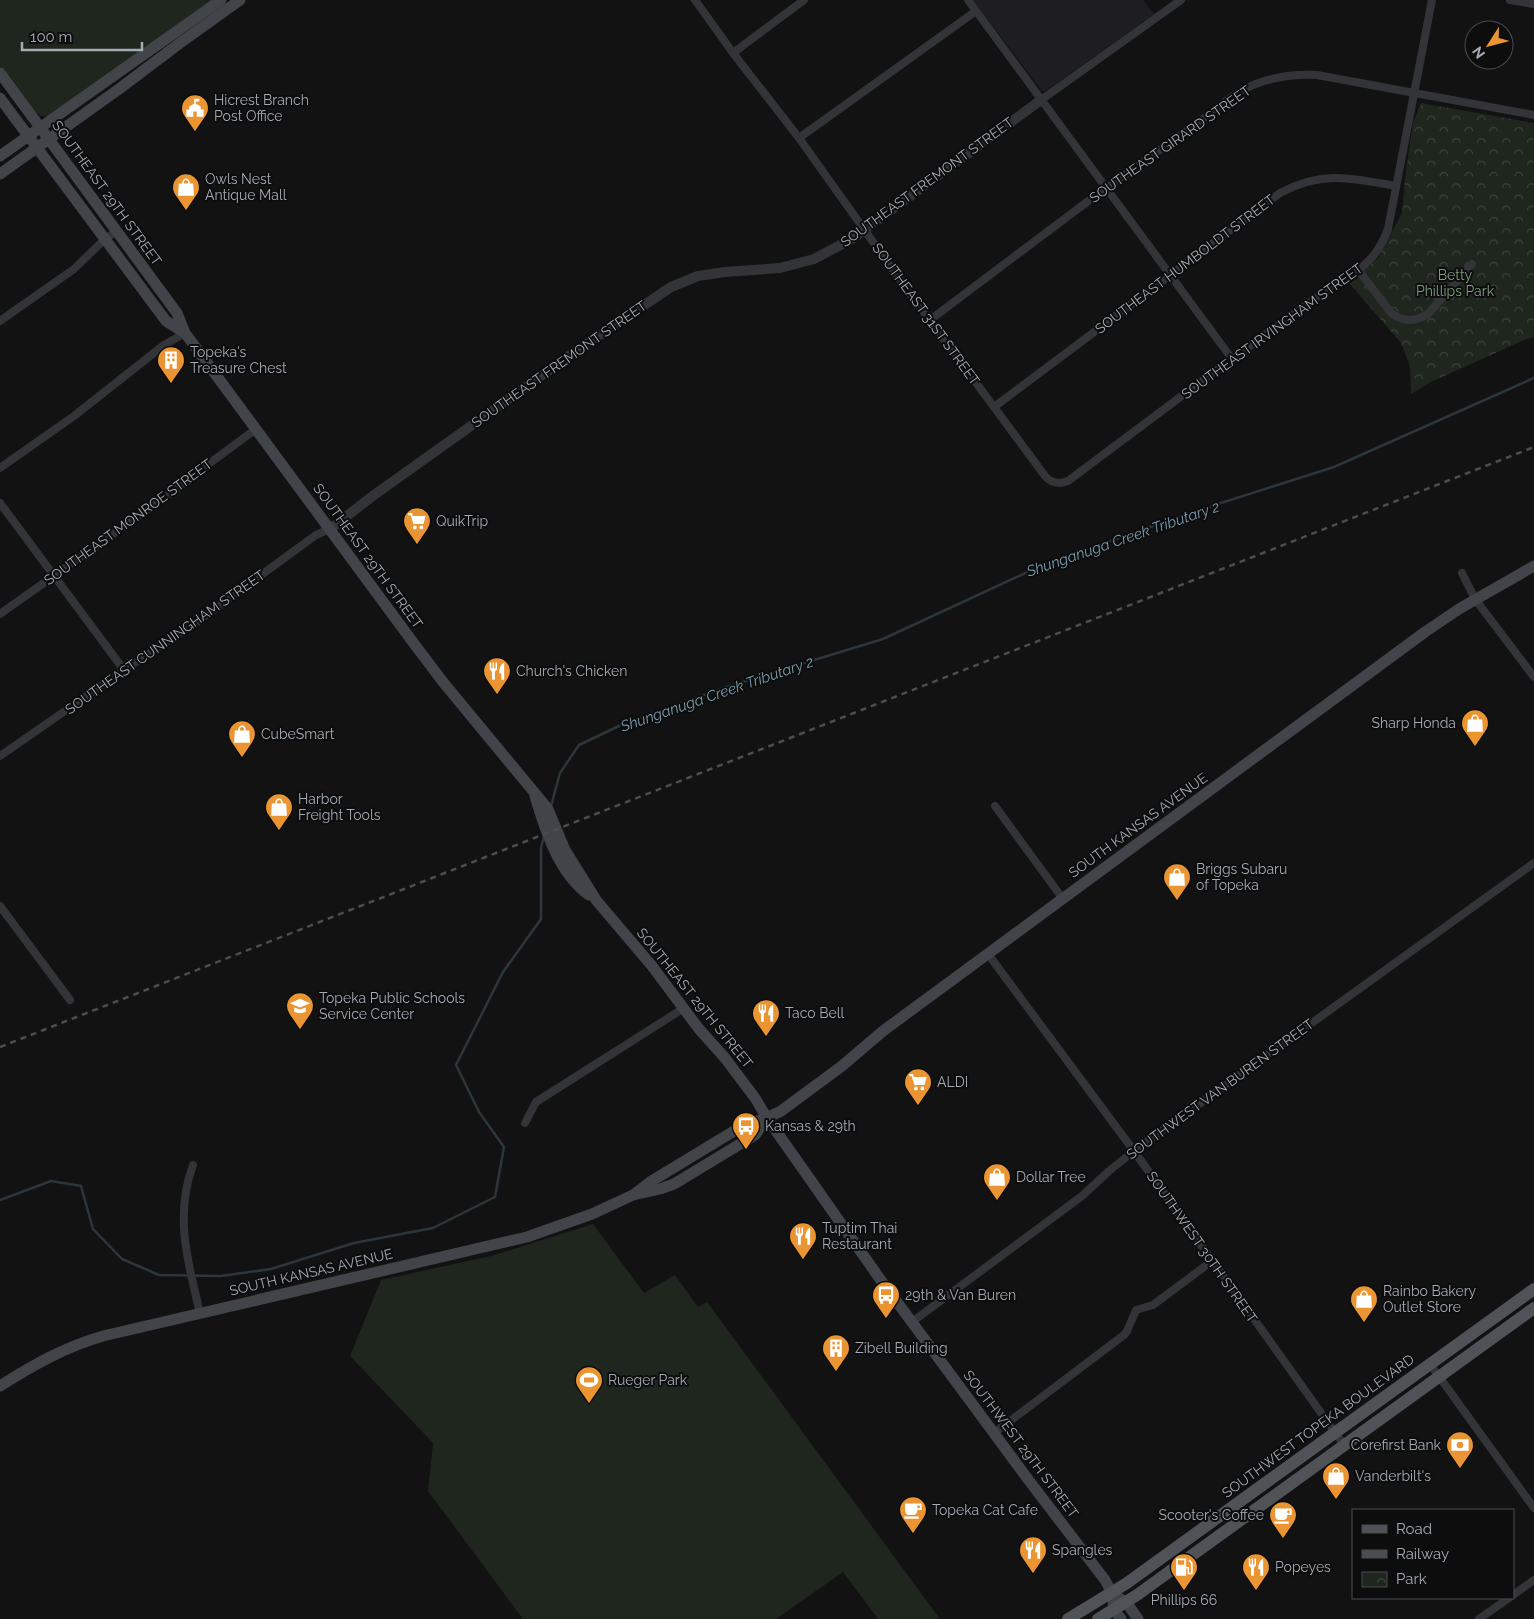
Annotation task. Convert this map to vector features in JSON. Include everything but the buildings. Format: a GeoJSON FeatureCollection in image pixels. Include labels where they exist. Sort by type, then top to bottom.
{"type":"FeatureCollection","features":[{"type":"Feature","properties":{"kind":"main road"},"geometry":{"type":"LineString","coordinates":[[0,156],[221,0]]}},
{"type":"Feature","properties":{"kind":"main road"},"geometry":{"type":"LineString","coordinates":[[0,174],[240,0]]}},
{"type":"Feature","properties":{"kind":"main road","name":"SOUTHEAST 29TH STREET"},"geometry":{"type":"LineString","coordinates":[[0,73],[177,313],[185,333],[443,682],[548,809],[565,850],[596,900],[652,966],[706,1038],[726,1059],[755,1098],[767,1118]]}},
{"type":"Feature","properties":{"kind":"main road","name":"SOUTHEAST 29TH STREET"},"geometry":{"type":"LineString","coordinates":[[0,98],[166,321],[185,333]]}},
{"type":"Feature","properties":{"kind":"main road","name":"SOUTH KANSAS AVENUE"},"geometry":{"type":"LineString","coordinates":[[0,1386],[47,1358],[82,1342],[527,1237],[592,1214],[633,1196],[650,1182],[744,1125],[767,1118],[781,1110],[842,1066],[883,1032],[988,954],[1425,632],[1475,599],[1534,566]]}},
{"type":"Feature","properties":{"kind":"main road","name":"SOUTHWEST 29TH STREET"},"geometry":{"type":"LineString","coordinates":[[767,1118],[912,1322],[1105,1580],[1112,1592],[1117,1614]]}},
{"type":"Feature","properties":{"kind":"main road","name":"SOUTHWEST TOPEKA BOULEVARD"},"geometry":{"type":"LineString","coordinates":[[1068,1619],[1112,1592],[1534,1289]]}},
{"type":"Feature","properties":{"kind":"main road"},"geometry":{"type":"LineString","coordinates":[[1098,1619],[1117,1614],[1126,1602],[1534,1308]]}},
{"type":"Feature","properties":{"kind":"main road","name":"SOUTHWEST 29TH STREET"},"geometry":{"type":"LineString","coordinates":[[1112,1592],[1126,1602],[1138,1619]]}},
{"type":"Feature","properties":{"kind":"street","name":"SOUTHEAST 31ST STREET"},"geometry":{"type":"LineString","coordinates":[[695,0],[732,53],[799,138],[864,230],[1045,476],[1052,482]]}},
{"type":"Feature","properties":{"kind":"street"},"geometry":{"type":"LineString","coordinates":[[732,53],[804,0]]}},
{"type":"Feature","properties":{"kind":"street"},"geometry":{"type":"LineString","coordinates":[[968,0],[1232,359]]}},
{"type":"Feature","properties":{"kind":"street","name":"SOUTHEAST FREMONT STREET"},"geometry":{"type":"LineString","coordinates":[[330,530],[374,495],[576,351],[671,287],[698,276],[798,265],[814,260],[832,250],[864,230],[1181,0]]}},
{"type":"Feature","properties":{"kind":"street","name":"SOUTHEAST IRVINGHAM STREET"},"geometry":{"type":"LineString","coordinates":[[1052,482],[1063,483],[1068,481],[1343,278],[1359,271],[1376,254],[1388,230],[1432,0]]}},
{"type":"Feature","properties":{"kind":"street"},"geometry":{"type":"LineString","coordinates":[[1510,0],[1534,4]]}},
{"type":"Feature","properties":{"kind":"street"},"geometry":{"type":"LineString","coordinates":[[799,138],[976,11]]}},
{"type":"Feature","properties":{"kind":"street","name":"SOUTHEAST GIRARD STREET"},"geometry":{"type":"LineString","coordinates":[[930,320],[1234,95],[1249,86],[1271,78],[1288,75],[1316,75],[1534,115]]}},
{"type":"Feature","properties":{"kind":"street","name":"SOUTHEAST HUMBOLDT STREET"},"geometry":{"type":"LineString","coordinates":[[994,407],[1280,193],[1303,182],[1333,177],[1396,186]]}},
{"type":"Feature","properties":{"kind":"street"},"geometry":{"type":"LineString","coordinates":[[0,321],[74,269],[105,239],[117,231]]}},
{"type":"Feature","properties":{"kind":"street"},"geometry":{"type":"LineString","coordinates":[[1359,271],[1392,314],[1400,319],[1413,320],[1420,319],[1428,314],[1472,264]]}},
{"type":"Feature","properties":{"kind":"street"},"geometry":{"type":"LineString","coordinates":[[0,468],[74,416],[164,345],[185,333]]}},
{"type":"Feature","properties":{"kind":"street","name":"SOUTHEAST MONROE STREET"},"geometry":{"type":"LineString","coordinates":[[0,614],[188,481],[256,429]]}},
{"type":"Feature","properties":{"kind":"street"},"geometry":{"type":"LineString","coordinates":[[0,503],[124,670]]}},
{"type":"Feature","properties":{"kind":"street","name":"SOUTHEAST CUNNINGHAM STREET"},"geometry":{"type":"LineString","coordinates":[[0,756],[124,670],[198,622],[316,535],[330,530]]}},
{"type":"Feature","properties":{"kind":"street"},"geometry":{"type":"LineString","coordinates":[[1462,572],[1475,599],[1534,677]]}},
{"type":"Feature","properties":{"kind":"street"},"geometry":{"type":"LineString","coordinates":[[995,806],[1063,899]]}},
{"type":"Feature","properties":{"kind":"street","name":"SOUTHWEST VAN BUREN STREET"},"geometry":{"type":"LineString","coordinates":[[912,1322],[1082,1196],[1134,1150],[1534,863]]}},
{"type":"Feature","properties":{"kind":"street"},"geometry":{"type":"LineString","coordinates":[[0,906],[70,1000]]}},
{"type":"Feature","properties":{"kind":"street","name":"SOUTHWEST 30TH STREET"},"geometry":{"type":"LineString","coordinates":[[988,954],[1134,1150],[1344,1445]]}},
{"type":"Feature","properties":{"kind":"street"},"geometry":{"type":"LineString","coordinates":[[525,1123],[536,1102],[684,1008]]}},
{"type":"Feature","properties":{"kind":"street"},"geometry":{"type":"LineString","coordinates":[[192,1165],[184,1193],[182,1210],[184,1240],[200,1313]]}},
{"type":"Feature","properties":{"kind":"street"},"geometry":{"type":"LineString","coordinates":[[994,1433],[1124,1335],[1136,1310],[1153,1305],[1212,1261]]}},
{"type":"Feature","properties":{"kind":"street"},"geometry":{"type":"LineString","coordinates":[[1430,1364],[1534,1508]]}},
{"type":"Feature","properties":{"kind":"street"},"geometry":{"type":"LineString","coordinates":[[1514,1594],[1534,1580]]}},
{"type":"Feature","properties":{"kind":"street"},"geometry":{"type":"LineString","coordinates":[[1479,1619],[1508,1599]]}},
{"type":"Feature","properties":{"kind":"shaded area"},"geometry":{"type":"Polygon","coordinates":[[[973,0],[1143,0],[1154,14],[1047,90],[1042,91],[973,0]]]}},
{"type":"Feature","properties":{"kind":"green space"},"geometry":{"type":"Polygon","coordinates":[[[0,0],[213,0],[48,116],[41,116],[34,111],[0,66],[0,0]]]}},
{"type":"Feature","properties":{"kind":"green space","name":"Betty Phillips Park"},"geometry":{"type":"Polygon","coordinates":[[[1421,103],[1534,123],[1534,337],[1431,382],[1411,394],[1410,366],[1401,343],[1349,283],[1378,258],[1402,213],[1413,123],[1421,103]]]}},
{"type":"Feature","properties":{"kind":"green space","name":"Rueger Park"},"geometry":{"type":"Polygon","coordinates":[[[593,1224],[644,1293],[675,1275],[698,1307],[707,1302],[940,1619],[878,1619],[843,1572],[776,1619],[523,1619],[428,1491],[433,1443],[350,1356],[381,1280],[491,1256],[593,1224]]]}},
{"type":"Feature","properties":{"kind":"waterway","name":"Shunganuga Creek Tributary 2"},"geometry":{"type":"LineString","coordinates":[[551,806],[560,773],[579,745],[623,724],[729,686],[883,639],[1047,563],[1196,511],[1334,467],[1534,378]]}},
{"type":"Feature","properties":{"kind":"waterway","name":"Shunganuga Creek Tributary 2"},"geometry":{"type":"LineString","coordinates":[[0,1200],[51,1181],[81,1186],[93,1229],[122,1259],[159,1275],[221,1276],[271,1269],[354,1243],[433,1228],[495,1197],[504,1147],[479,1112],[456,1065],[503,972],[541,919],[541,848],[544,836]]}},
{"type":"Feature","properties":{"kind":"railway"},"geometry":{"type":"LineString","coordinates":[[0,1047],[1534,447]]}},
{"type":"Feature","properties":{"kind":"place","name":"Hicrest Branch Post Office"},"geometry":{"type":"Point","coordinates":[195,132]}},
{"type":"Feature","properties":{"kind":"place","name":"Owls Nest Antique Mall"},"geometry":{"type":"Point","coordinates":[186,211]}},
{"type":"Feature","properties":{"kind":"place","name":"Topeka's Treasure Chest"},"geometry":{"type":"Point","coordinates":[171,384]}},
{"type":"Feature","properties":{"kind":"place","name":"QuikTrip"},"geometry":{"type":"Point","coordinates":[417,545]}},
{"type":"Feature","properties":{"kind":"place","name":"Church's Chicken"},"geometry":{"type":"Point","coordinates":[497,695]}},
{"type":"Feature","properties":{"kind":"place","name":"Sharp Honda"},"geometry":{"type":"Point","coordinates":[1475,747]}},
{"type":"Feature","properties":{"kind":"place","name":"CubeSmart"},"geometry":{"type":"Point","coordinates":[242,758]}},
{"type":"Feature","properties":{"kind":"place","name":"Harbor Freight Tools"},"geometry":{"type":"Point","coordinates":[279,831]}},
{"type":"Feature","properties":{"kind":"place","name":"Briggs Subaru of Topeka"},"geometry":{"type":"Point","coordinates":[1177,901]}},
{"type":"Feature","properties":{"kind":"place","name":"Topeka Public Schools Service Center"},"geometry":{"type":"Point","coordinates":[300,1030]}},
{"type":"Feature","properties":{"kind":"place","name":"Taco Bell"},"geometry":{"type":"Point","coordinates":[766,1037]}},
{"type":"Feature","properties":{"kind":"place","name":"ALDI"},"geometry":{"type":"Point","coordinates":[918,1106]}},
{"type":"Feature","properties":{"kind":"place","name":"Kansas & 29th"},"geometry":{"type":"Point","coordinates":[746,1150]}},
{"type":"Feature","properties":{"kind":"place","name":"Dollar Tree"},"geometry":{"type":"Point","coordinates":[997,1201]}},
{"type":"Feature","properties":{"kind":"place","name":"Tuptim Thai Restaurant"},"geometry":{"type":"Point","coordinates":[803,1260]}},
{"type":"Feature","properties":{"kind":"place","name":"29th & Van Buren"},"geometry":{"type":"Point","coordinates":[886,1319]}},
{"type":"Feature","properties":{"kind":"place","name":"Rainbo Bakery Outlet Store"},"geometry":{"type":"Point","coordinates":[1364,1323]}},
{"type":"Feature","properties":{"kind":"place","name":"Zibell Building"},"geometry":{"type":"Point","coordinates":[836,1372]}},
{"type":"Feature","properties":{"kind":"place","name":"Rueger Park"},"geometry":{"type":"Point","coordinates":[589,1404]}},
{"type":"Feature","properties":{"kind":"place","name":"Corefirst Bank"},"geometry":{"type":"Point","coordinates":[1460,1469]}},
{"type":"Feature","properties":{"kind":"place","name":"Vanderbilt's"},"geometry":{"type":"Point","coordinates":[1336,1500]}},
{"type":"Feature","properties":{"kind":"place","name":"Topeka Cat Cafe"},"geometry":{"type":"Point","coordinates":[913,1534]}},
{"type":"Feature","properties":{"kind":"place","name":"Scooter's Coffee"},"geometry":{"type":"Point","coordinates":[1283,1539]}},
{"type":"Feature","properties":{"kind":"place","name":"Spangles"},"geometry":{"type":"Point","coordinates":[1033,1574]}},
{"type":"Feature","properties":{"kind":"place","name":"Phillips 66"},"geometry":{"type":"Point","coordinates":[1184,1591]}},
{"type":"Feature","properties":{"kind":"place","name":"Popeyes"},"geometry":{"type":"Point","coordinates":[1256,1591]}}]}
